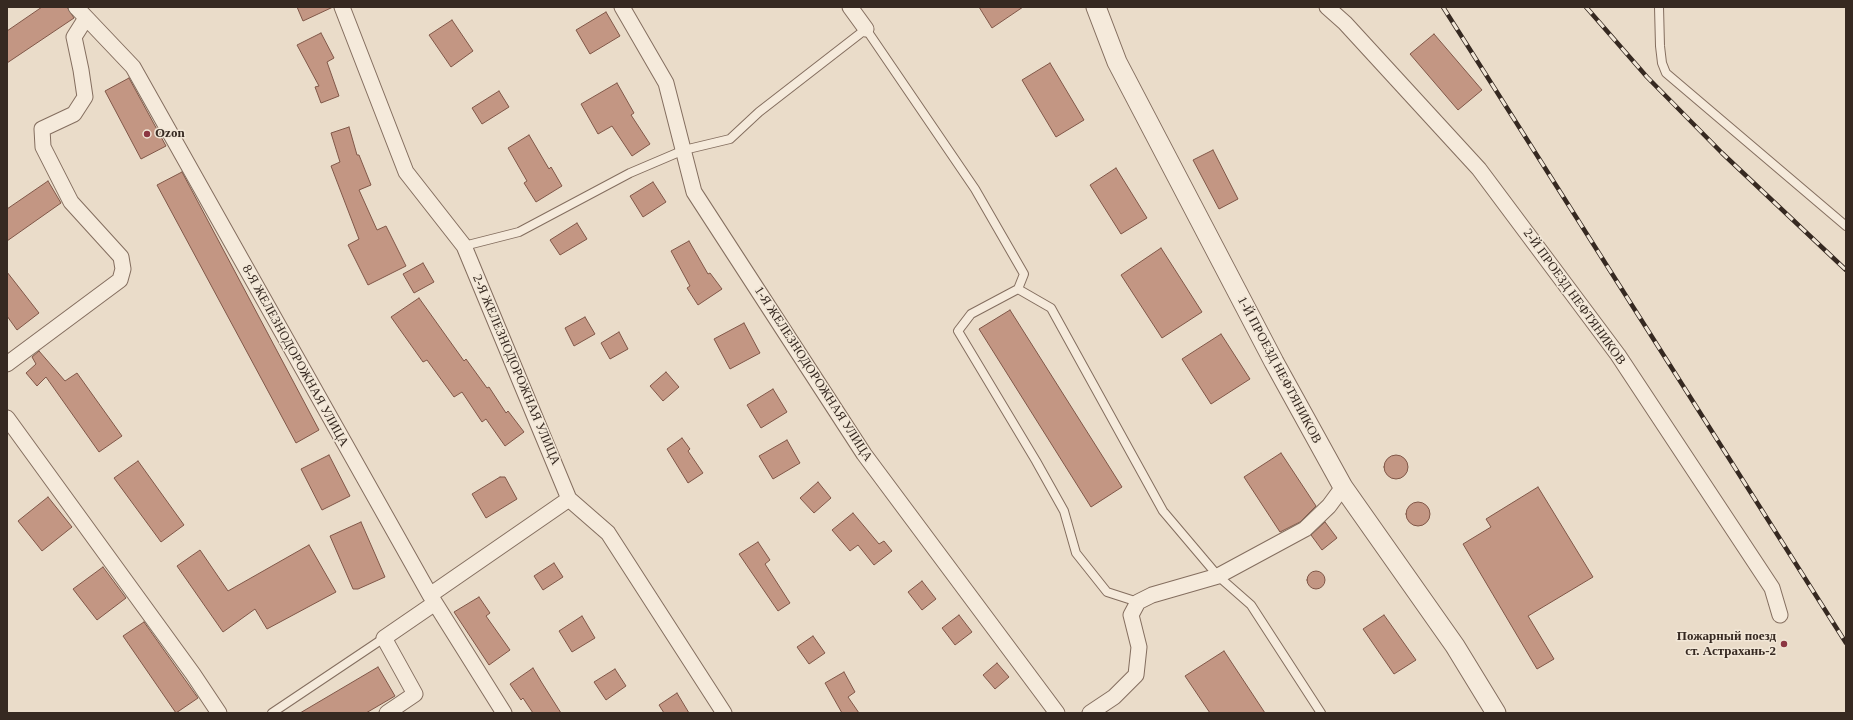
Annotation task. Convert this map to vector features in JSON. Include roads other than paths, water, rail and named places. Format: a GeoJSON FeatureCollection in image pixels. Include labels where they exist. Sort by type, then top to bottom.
{"type":"FeatureCollection","features":[{"type":"Feature","properties":{"kind":"street","name":"8-Я ЖЕЛЕЗНОДОРОЖНАЯ УЛИЦА"},"geometry":{"type":"LineString","coordinates":[[76,7],[133,67],[432,599],[504,713]]}},
{"type":"Feature","properties":{"kind":"street","name":"2-Я ЖЕЛЕЗНОДОРОЖНАЯ УЛИЦА"},"geometry":{"type":"LineString","coordinates":[[342,7],[406,172],[464,246],[569,498],[608,533],[724,713]]}},
{"type":"Feature","properties":{"kind":"street","name":"1-Я ЖЕЛЕЗНОДОРОЖНАЯ УЛИЦА"},"geometry":{"type":"LineString","coordinates":[[622,7],[666,83],[694,192],[864,454],[1057,713]]}},
{"type":"Feature","properties":{"kind":"street"},"geometry":{"type":"LineString","coordinates":[[850,7],[866,29]]}},
{"type":"Feature","properties":{"kind":"street","name":"1-Й ПРОЕЗД НЕФТЯНИКОВ"},"geometry":{"type":"LineString","coordinates":[[1096,7],[1121,69],[1274,362],[1343,487],[1455,646],[1496,713]]}},
{"type":"Feature","properties":{"kind":"street","name":"2-Й ПРОЕЗД НЕФТЯНИКОВ"},"geometry":{"type":"LineString","coordinates":[[1327,7],[1345,23],[1479,169],[1618,355],[1772,588],[1780,615]]}},
{"type":"Feature","properties":{"kind":"street"},"geometry":{"type":"LineString","coordinates":[[7,364],[120,280],[123,269],[121,257],[72,202],[43,147],[42,129],[74,114],[84,98],[81,70],[74,36],[86,18]]}},
{"type":"Feature","properties":{"kind":"street"},"geometry":{"type":"LineString","coordinates":[[7,418],[219,713]]}},
{"type":"Feature","properties":{"kind":"street"},"geometry":{"type":"LineString","coordinates":[[1090,713],[1114,697],[1136,675],[1139,647],[1131,615],[1138,602],[1152,594],[1218,576],[1305,529],[1329,506],[1343,487]]}},
{"type":"Feature","properties":{"kind":"street"},"geometry":{"type":"LineString","coordinates":[[387,713],[415,694],[384,638],[432,599],[569,498]]}},
{"type":"Feature","properties":{"kind":"lane"},"geometry":{"type":"LineString","coordinates":[[1659,7],[1660,46],[1662,62],[1666,73],[1846,226]]}},
{"type":"Feature","properties":{"kind":"lane"},"geometry":{"type":"LineString","coordinates":[[464,246],[518,232],[630,173],[684,150],[730,139],[759,112],[866,29],[975,189],[1024,274],[1018,289],[971,314],[958,331],[1036,461],[1064,511],[1076,553],[1106,592],[1138,602]]}},
{"type":"Feature","properties":{"kind":"lane"},"geometry":{"type":"LineString","coordinates":[[1018,289],[1051,308],[1163,511],[1218,576],[1251,605],[1321,713]]}},
{"type":"Feature","properties":{"kind":"lane"},"geometry":{"type":"LineString","coordinates":[[272,713],[384,638]]}},
{"type":"Feature","properties":{"kind":"railway"},"geometry":{"type":"LineString","coordinates":[[1443,7],[1846,643]]}},
{"type":"Feature","properties":{"kind":"railway"},"geometry":{"type":"LineString","coordinates":[[1586,7],[1647,77],[1722,153],[1846,270]]}},
{"type":"Feature","properties":{"kind":"place","name":"Ozon"},"geometry":{"type":"Point","coordinates":[147,134]}},
{"type":"Feature","properties":{"kind":"place","name":"Пожарный поезд ст. Астрахань-2"},"geometry":{"type":"Point","coordinates":[1784,644]}}]}
